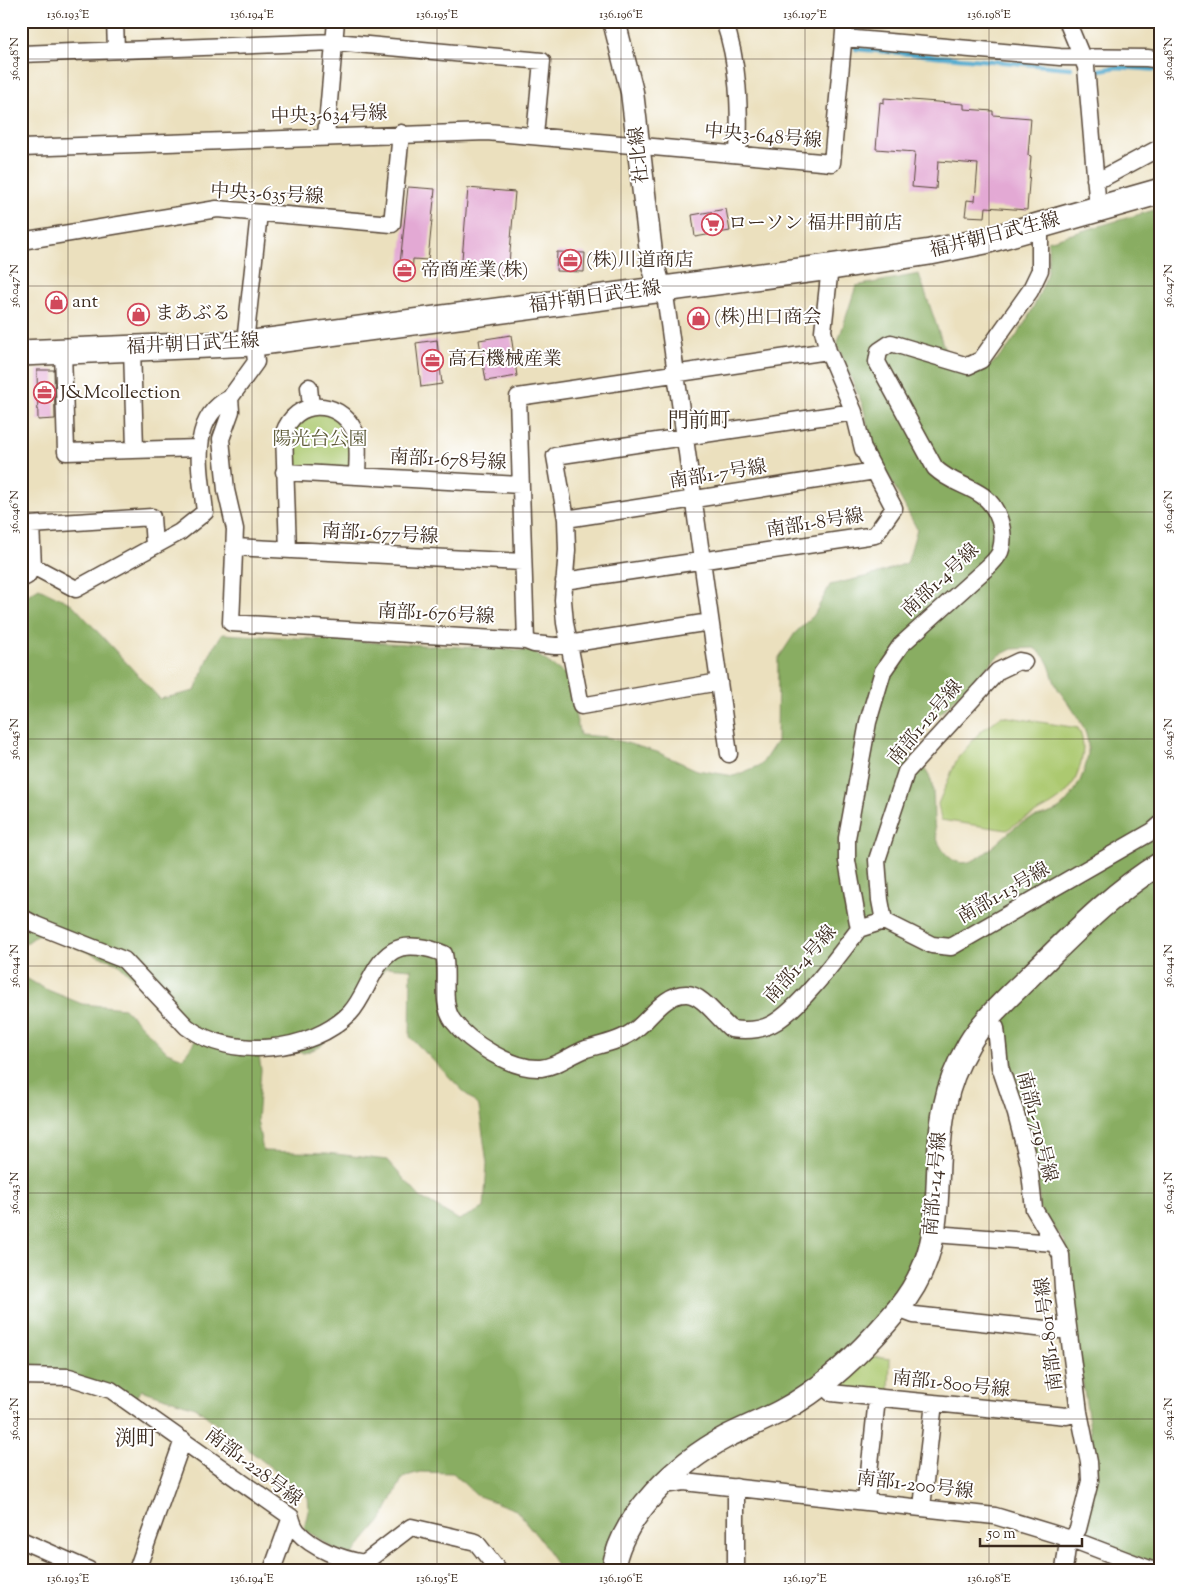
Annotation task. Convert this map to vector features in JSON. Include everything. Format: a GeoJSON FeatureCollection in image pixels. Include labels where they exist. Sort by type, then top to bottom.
{"type":"FeatureCollection","features":[{"type":"Feature","properties":{"kind":"main road","name":"福井朝日武生線"},"geometry":{"type":"LineString","coordinates":[[21,352],[249,343],[830,268],[930,252],[1040,226],[1161,191]]}},
{"type":"Feature","properties":{"kind":"street"},"geometry":{"type":"LineString","coordinates":[[115,21],[116,50]]}},
{"type":"Feature","properties":{"kind":"street"},"geometry":{"type":"LineString","coordinates":[[326,136],[336,21]]}},
{"type":"Feature","properties":{"kind":"street","name":"社北線"},"geometry":{"type":"LineString","coordinates":[[614,21],[632,92],[652,261],[660,289]]}},
{"type":"Feature","properties":{"kind":"street"},"geometry":{"type":"LineString","coordinates":[[724,21],[735,66],[738,102],[738,154]]}},
{"type":"Feature","properties":{"kind":"street","name":"中央3-648号線"},"geometry":{"type":"LineString","coordinates":[[638,145],[832,163],[845,21]]}},
{"type":"Feature","properties":{"kind":"street"},"geometry":{"type":"LineString","coordinates":[[1067,21],[1086,66],[1098,209]]}},
{"type":"Feature","properties":{"kind":"street"},"geometry":{"type":"LineString","coordinates":[[844,38],[1060,58],[1147,58],[1161,60]]}},
{"type":"Feature","properties":{"kind":"street"},"geometry":{"type":"LineString","coordinates":[[21,54],[334,42],[542,61],[535,135]]}},
{"type":"Feature","properties":{"kind":"street","name":"中央3-634号線"},"geometry":{"type":"LineString","coordinates":[[21,148],[326,136],[487,132],[638,145]]}},
{"type":"Feature","properties":{"kind":"street","name":"中央3-635号線"},"geometry":{"type":"LineString","coordinates":[[21,241],[217,209],[392,224],[401,134]]}},
{"type":"Feature","properties":{"kind":"street"},"geometry":{"type":"LineString","coordinates":[[1095,180],[1105,177],[1161,147]]}},
{"type":"Feature","properties":{"kind":"street","name":"南部1-676号線"},"geometry":{"type":"LineString","coordinates":[[259,213],[249,343],[256,362],[230,398],[231,410],[221,439],[226,490],[235,529],[231,623],[526,641]]}},
{"type":"Feature","properties":{"kind":"street","name":"南部1-4号線"},"geometry":{"type":"LineString","coordinates":[[21,917],[36,925],[124,960],[187,1027],[199,1036],[208,1040],[242,1046],[272,1047],[316,1036],[350,1012],[381,961],[394,950],[428,947],[444,954],[446,964],[446,1005],[453,1020],[474,1041],[498,1057],[524,1067],[541,1068],[561,1062],[583,1050],[615,1042],[635,1031],[665,1002],[680,994],[690,994],[701,1000],[731,1029],[756,1030],[773,1024],[788,1013],[810,989],[859,929],[850,890],[846,861],[846,838],[868,722],[883,671],[901,645],[990,566],[1001,551],[1003,533],[996,511],[984,497],[947,480],[935,468],[877,362],[880,351],[892,343],[968,366],[982,360],[1030,291],[1040,270],[1040,226]]}},
{"type":"Feature","properties":{"kind":"street","name":"南部1-8号線"},"geometry":{"type":"LineString","coordinates":[[564,581],[875,535],[894,508],[863,449],[854,412],[828,351],[823,331],[830,268]]}},
{"type":"Feature","properties":{"kind":"street"},"geometry":{"type":"LineString","coordinates":[[660,289],[666,302],[729,754]]}},
{"type":"Feature","properties":{"kind":"street"},"geometry":{"type":"LineString","coordinates":[[132,348],[135,449]]}},
{"type":"Feature","properties":{"kind":"street"},"geometry":{"type":"LineString","coordinates":[[62,351],[66,452],[199,448]]}},
{"type":"Feature","properties":{"kind":"street"},"geometry":{"type":"LineString","coordinates":[[710,622],[555,646],[534,644],[526,641],[518,397],[828,351]]}},
{"type":"Feature","properties":{"kind":"street"},"geometry":{"type":"LineString","coordinates":[[309,387],[311,407]]}},
{"type":"Feature","properties":{"kind":"street"},"geometry":{"type":"LineString","coordinates":[[33,566],[76,589],[180,532],[204,512],[199,448],[205,424],[217,404],[230,398]]}},
{"type":"Feature","properties":{"kind":"street"},"geometry":{"type":"LineString","coordinates":[[288,550],[284,472],[284,433],[287,423],[304,409],[311,407],[331,408],[340,412],[349,420],[355,432],[357,442],[357,476]]}},
{"type":"Feature","properties":{"kind":"street"},"geometry":{"type":"LineString","coordinates":[[718,682],[581,706],[565,623],[566,519],[555,456],[854,412]]}},
{"type":"Feature","properties":{"kind":"street","name":"南部1-7号線"},"geometry":{"type":"LineString","coordinates":[[566,519],[875,471]]}},
{"type":"Feature","properties":{"kind":"street","name":"南部1-678号線"},"geometry":{"type":"LineString","coordinates":[[284,472],[520,485]]}},
{"type":"Feature","properties":{"kind":"street"},"geometry":{"type":"LineString","coordinates":[[21,580],[27,576],[33,566],[31,525],[152,517],[154,545]]}},
{"type":"Feature","properties":{"kind":"street","name":"南部1-677号線"},"geometry":{"type":"LineString","coordinates":[[235,547],[523,562]]}},
{"type":"Feature","properties":{"kind":"street","name":"南部1-12号線"},"geometry":{"type":"LineString","coordinates":[[884,921],[880,900],[877,860],[906,772],[998,671],[1019,661],[1024,662]]}},
{"type":"Feature","properties":{"kind":"street","name":"南部1-13号線"},"geometry":{"type":"LineString","coordinates":[[884,921],[932,945],[951,947],[1153,832],[1161,824]]}},
{"type":"Feature","properties":{"kind":"street","name":"南部1-14号線"},"geometry":{"type":"LineString","coordinates":[[613,1570],[619,1545],[627,1528],[664,1484],[698,1454],[726,1437],[775,1416],[823,1383],[898,1309],[911,1291],[924,1265],[934,1234],[941,1129],[945,1105],[957,1068],[969,1044],[986,1020],[1105,905],[1133,881],[1161,863]]}},
{"type":"Feature","properties":{"kind":"street"},"geometry":{"type":"LineString","coordinates":[[859,929],[884,921]]}},
{"type":"Feature","properties":{"kind":"street","name":"南部1-719号線"},"geometry":{"type":"LineString","coordinates":[[986,1020],[996,1028],[1000,1067],[1016,1114],[1029,1164],[1034,1209],[1054,1243]]}},
{"type":"Feature","properties":{"kind":"street"},"geometry":{"type":"LineString","coordinates":[[934,1234],[1054,1243]]}},
{"type":"Feature","properties":{"kind":"street","name":"南部1-801号線"},"geometry":{"type":"LineString","coordinates":[[1054,1243],[1061,1255],[1068,1328],[1089,1462],[1090,1481],[1078,1529],[1071,1539],[1064,1570]]}},
{"type":"Feature","properties":{"kind":"street"},"geometry":{"type":"LineString","coordinates":[[898,1309],[914,1315],[1056,1330],[1068,1328]]}},
{"type":"Feature","properties":{"kind":"street","name":"南部1-228号線"},"geometry":{"type":"LineString","coordinates":[[21,1376],[69,1377],[111,1390],[291,1516],[296,1531],[347,1565],[364,1563],[411,1527],[476,1542],[498,1570]]}},
{"type":"Feature","properties":{"kind":"street","name":"南部1-800号線"},"geometry":{"type":"LineString","coordinates":[[823,1383],[831,1393],[1067,1416],[1080,1412]]}},
{"type":"Feature","properties":{"kind":"street"},"geometry":{"type":"LineString","coordinates":[[922,1507],[934,1403]]}},
{"type":"Feature","properties":{"kind":"street"},"geometry":{"type":"LineString","coordinates":[[866,1500],[876,1408]]}},
{"type":"Feature","properties":{"kind":"street"},"geometry":{"type":"LineString","coordinates":[[137,1570],[183,1440]]}},
{"type":"Feature","properties":{"kind":"street","name":"南部1-200号線"},"geometry":{"type":"LineString","coordinates":[[664,1484],[684,1482],[866,1500],[995,1516],[1071,1539],[1152,1570]]}},
{"type":"Feature","properties":{"kind":"street"},"geometry":{"type":"LineString","coordinates":[[736,1488],[736,1570]]}},
{"type":"Feature","properties":{"kind":"street"},"geometry":{"type":"LineString","coordinates":[[272,1570],[291,1516]]}},
{"type":"Feature","properties":{"kind":"street"},"geometry":{"type":"LineString","coordinates":[[21,1540],[89,1570]]}},
{"type":"Feature","properties":{"kind":"green space"},"geometry":{"type":"Polygon","coordinates":[[[1161,208],[1161,1567],[1079,1536],[1097,1473],[1073,1321],[1068,1254],[1065,1242],[1040,1209],[1036,1159],[1008,1068],[1004,1017],[964,1036],[923,1241],[904,1285],[878,1319],[805,1386],[705,1440],[607,1570],[558,1570],[546,1547],[516,1510],[476,1495],[453,1473],[420,1472],[403,1477],[381,1521],[352,1555],[336,1550],[304,1529],[309,1507],[308,1497],[195,1407],[141,1390],[134,1400],[21,1371],[21,975],[43,988],[82,1004],[124,1008],[167,1052],[183,1058],[195,1041],[118,963],[39,934],[21,947],[21,599],[39,588],[72,604],[160,699],[195,691],[211,652],[222,634],[532,651],[566,675],[580,735],[606,737],[657,752],[697,770],[734,776],[761,765],[777,741],[778,659],[795,633],[814,615],[830,585],[873,575],[907,563],[917,529],[872,445],[863,406],[837,345],[856,286],[919,274],[952,371],[974,373],[992,364],[1003,354],[1031,312],[1044,284],[1047,272],[1048,241],[1161,208]],[[1034,648],[1012,649],[998,656],[906,748],[924,768],[931,781],[937,840],[949,857],[957,862],[964,863],[980,857],[1019,824],[1054,812],[1067,801],[1080,781],[1088,754],[1086,734],[1076,714],[1056,686],[1045,658],[1034,648]],[[386,967],[320,1047],[304,1053],[290,1051],[259,1055],[261,1070],[257,1120],[263,1151],[327,1153],[387,1160],[420,1197],[459,1220],[484,1208],[487,1163],[479,1107],[410,1037],[411,969],[386,967]]]}},
{"type":"Feature","properties":{"kind":"green space","name":"陽光台公園"},"geometry":{"type":"Polygon","coordinates":[[[329,413],[350,434],[351,465],[347,469],[292,465],[288,434],[306,414],[329,413]]]}},
{"type":"Feature","properties":{"kind":"green space"},"geometry":{"type":"Polygon","coordinates":[[[1002,716],[1078,728],[1083,744],[1083,753],[1076,777],[1070,789],[1052,804],[1007,830],[941,820],[938,804],[957,759],[981,731],[1002,716]]]}},
{"type":"Feature","properties":{"kind":"green space"},"geometry":{"type":"Polygon","coordinates":[[[867,1356],[890,1359],[889,1394],[843,1388],[840,1383],[867,1356]]]}},
{"type":"Feature","properties":{"kind":"building"},"geometry":{"type":"Polygon","coordinates":[[[884,98],[964,104],[964,109],[993,111],[993,115],[1031,118],[1028,155],[1031,156],[1027,210],[986,207],[985,217],[965,216],[967,200],[975,201],[978,164],[938,161],[936,189],[912,187],[915,152],[876,149],[880,102],[884,103],[884,98]]]}},
{"type":"Feature","properties":{"kind":"building"},"geometry":{"type":"Polygon","coordinates":[[[408,187],[435,189],[428,260],[413,259],[412,276],[399,274],[408,187]]]}},
{"type":"Feature","properties":{"kind":"building"},"geometry":{"type":"Polygon","coordinates":[[[468,188],[515,192],[508,276],[461,271],[468,188]]]}},
{"type":"Feature","properties":{"kind":"building"},"geometry":{"type":"Polygon","coordinates":[[[726,209],[730,231],[695,237],[692,215],[726,209]]]}},
{"type":"Feature","properties":{"kind":"building"},"geometry":{"type":"Polygon","coordinates":[[[557,252],[585,253],[584,272],[556,271],[557,252]]]}},
{"type":"Feature","properties":{"kind":"building"},"geometry":{"type":"Polygon","coordinates":[[[511,335],[517,376],[486,381],[479,340],[511,335]]]}},
{"type":"Feature","properties":{"kind":"building"},"geometry":{"type":"Polygon","coordinates":[[[437,340],[442,384],[421,387],[416,343],[437,340]]]}},
{"type":"Feature","properties":{"kind":"building"},"geometry":{"type":"Polygon","coordinates":[[[37,370],[54,370],[55,419],[38,420],[37,370]]]}},
{"type":"Feature","properties":{"kind":"waterway"},"geometry":{"type":"LineString","coordinates":[[857,30],[858,21]]}},
{"type":"Feature","properties":{"kind":"waterway"},"geometry":{"type":"LineString","coordinates":[[856,46],[856,49],[1071,68]]}},
{"type":"Feature","properties":{"kind":"waterway"},"geometry":{"type":"LineString","coordinates":[[1093,71],[1118,67],[1161,70]]}},
{"type":"Feature","properties":{"kind":"place","name":"ローソン 福井門前店"},"geometry":{"type":"Point","coordinates":[712,224]}},
{"type":"Feature","properties":{"kind":"place","name":"(株)川道商店"},"geometry":{"type":"Point","coordinates":[570,261]}},
{"type":"Feature","properties":{"kind":"place","name":"帝商産業(株)"},"geometry":{"type":"Point","coordinates":[405,271]}},
{"type":"Feature","properties":{"kind":"place","name":"ant"},"geometry":{"type":"Point","coordinates":[56,302]}},
{"type":"Feature","properties":{"kind":"place","name":"まあぶる"},"geometry":{"type":"Point","coordinates":[139,314]}},
{"type":"Feature","properties":{"kind":"place","name":"(株)出口商会"},"geometry":{"type":"Point","coordinates":[698,318]}},
{"type":"Feature","properties":{"kind":"place","name":"高石機械産業"},"geometry":{"type":"Point","coordinates":[432,360]}},
{"type":"Feature","properties":{"kind":"place","name":"J&Mcollection"},"geometry":{"type":"Point","coordinates":[44,393]}},
{"type":"Feature","properties":{"kind":"district","name":"門前町"},"geometry":{"type":"Point","coordinates":[699,422]}},
{"type":"Feature","properties":{"kind":"district","name":"渕町"},"geometry":{"type":"Point","coordinates":[136,1440]}}]}
